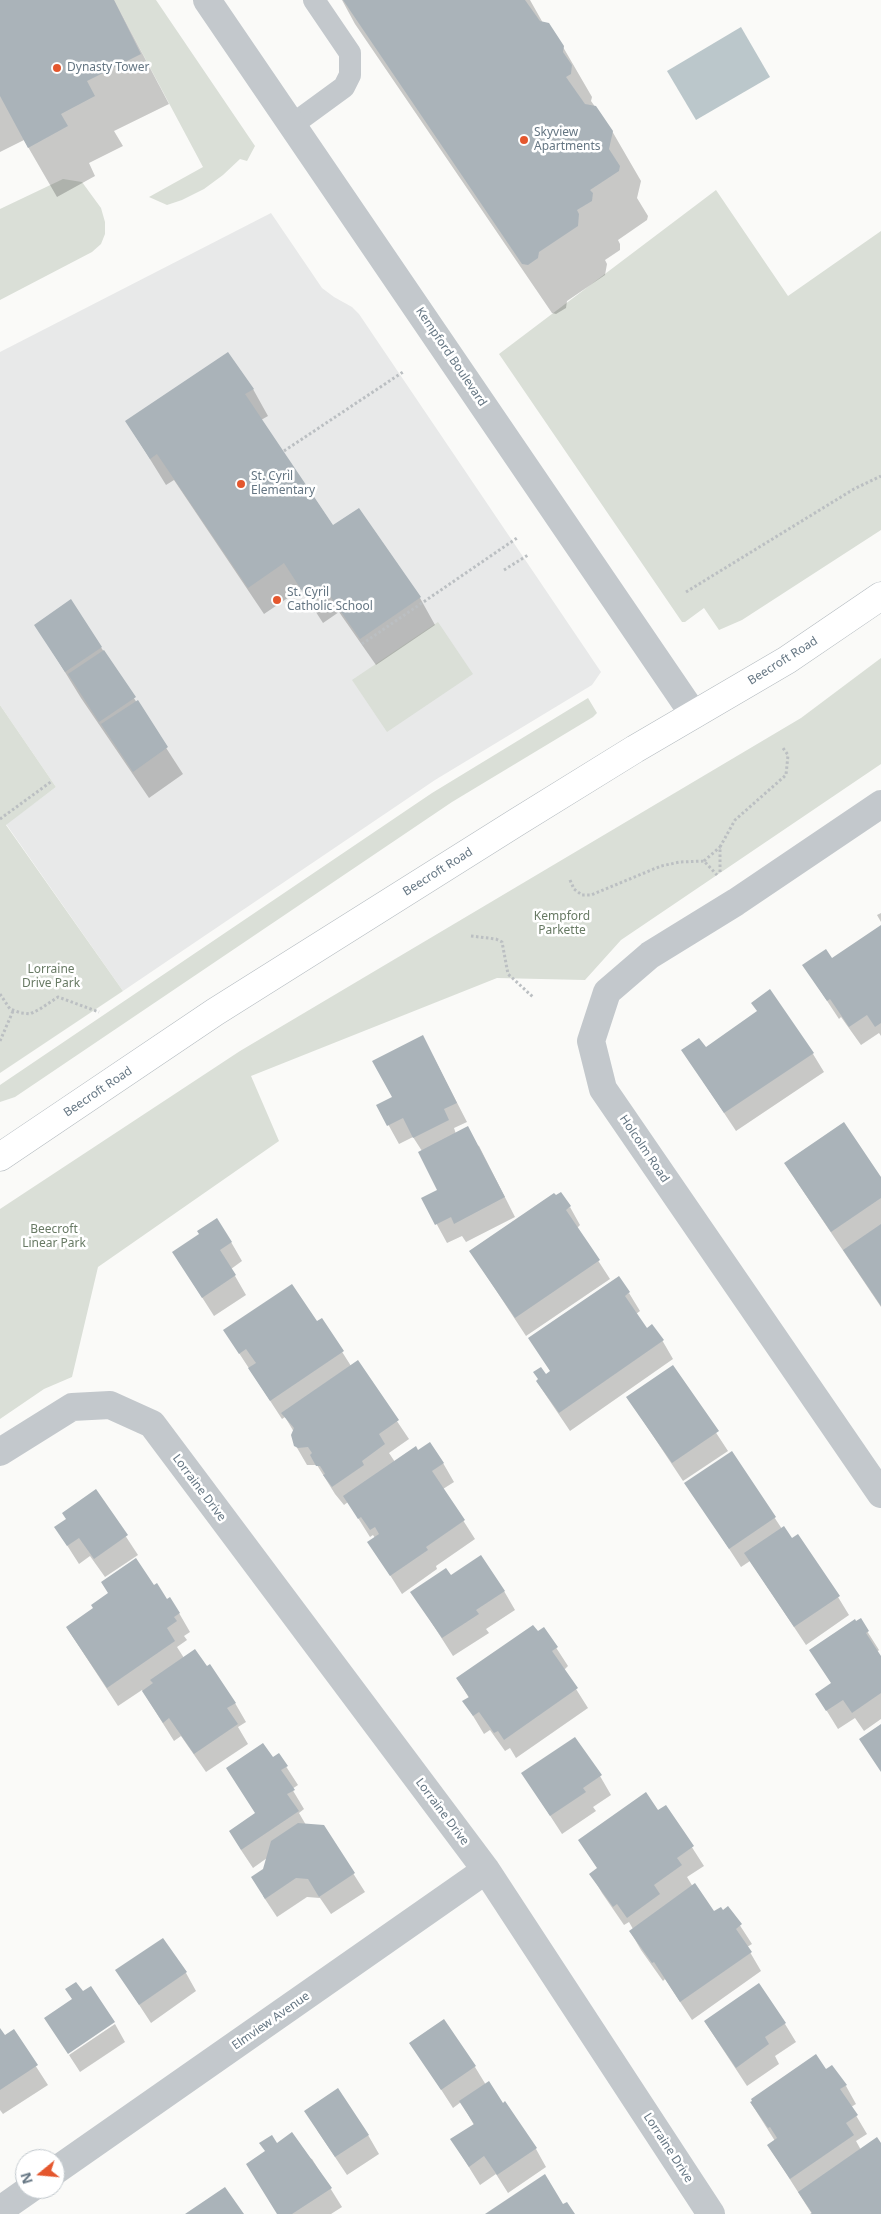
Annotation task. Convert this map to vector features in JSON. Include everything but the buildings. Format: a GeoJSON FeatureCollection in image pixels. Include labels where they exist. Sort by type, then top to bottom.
{"type":"FeatureCollection","features":[{"type":"Feature","properties":{"kind":"street","name":"Kempford Boulevard"},"geometry":{"type":"LineString","coordinates":[[207,0],[694,715]]}},
{"type":"Feature","properties":{"kind":"street","name":"Beecroft Road"},"geometry":{"type":"LineString","coordinates":[[0,1157],[215,1012],[516,822],[787,660],[881,596]]}},
{"type":"Feature","properties":{"kind":"street","name":"Holcolm Road"},"geometry":{"type":"LineString","coordinates":[[881,804],[736,902],[650,955],[607,992],[591,1041],[603,1089],[881,1494]]}},
{"type":"Feature","properties":{"kind":"street","name":"Lorraine Drive"},"geometry":{"type":"LineString","coordinates":[[0,1452],[72,1407],[110,1405],[152,1424],[486,1870],[711,2214]]}},
{"type":"Feature","properties":{"kind":"street","name":"Elmview Avenue"},"geometry":{"type":"LineString","coordinates":[[65,2164],[486,1870]]}},
{"type":"Feature","properties":{"kind":"street"},"geometry":{"type":"LineString","coordinates":[[0,2210],[16,2199]]}},
{"type":"Feature","properties":{"kind":"lane"},"geometry":{"type":"LineString","coordinates":[[292,125],[344,87],[350,75],[350,53],[314,0]]}},
{"type":"Feature","properties":{"kind":"path"},"geometry":{"type":"LineString","coordinates":[[284,451],[403,372]]}},
{"type":"Feature","properties":{"kind":"path"},"geometry":{"type":"LineString","coordinates":[[686,592],[854,488],[881,476]]}},
{"type":"Feature","properties":{"kind":"path"},"geometry":{"type":"LineString","coordinates":[[362,644],[517,538]]}},
{"type":"Feature","properties":{"kind":"path"},"geometry":{"type":"LineString","coordinates":[[504,570],[528,555]]}},
{"type":"Feature","properties":{"kind":"path"},"geometry":{"type":"LineString","coordinates":[[570,880],[574,889],[582,894],[591,895],[660,866],[680,862],[704,861],[720,847],[735,820],[786,775],[788,755],[783,748]]}},
{"type":"Feature","properties":{"kind":"path"},"geometry":{"type":"LineString","coordinates":[[0,819],[52,781]]}},
{"type":"Feature","properties":{"kind":"path"},"geometry":{"type":"LineString","coordinates":[[704,861],[720,878],[720,847]]}},
{"type":"Feature","properties":{"kind":"path"},"geometry":{"type":"LineString","coordinates":[[471,936],[496,939],[502,942],[508,974],[534,998]]}},
{"type":"Feature","properties":{"kind":"path"},"geometry":{"type":"LineString","coordinates":[[0,994],[6,1005],[13,1011],[30,1014],[58,997],[99,1012]]}},
{"type":"Feature","properties":{"kind":"path"},"geometry":{"type":"LineString","coordinates":[[0,1042],[13,1011]]}},
{"type":"Feature","properties":{"kind":"shaded area"},"geometry":{"type":"Polygon","coordinates":[[[741,27],[770,77],[696,120],[667,71],[741,27]]]}},
{"type":"Feature","properties":{"kind":"shaded area","name":"St. Cyril Catholic School"},"geometry":{"type":"Polygon","coordinates":[[[271,213],[322,288],[352,307],[359,314],[601,672],[592,685],[435,780],[123,991],[6,824],[56,787],[0,705],[0,352],[271,213]]]}},
{"type":"Feature","properties":{"kind":"green space"},"geometry":{"type":"Polygon","coordinates":[[[114,0],[156,0],[255,146],[247,161],[240,159],[204,189],[167,205],[149,197],[203,167],[114,0]]]}},
{"type":"Feature","properties":{"kind":"green space"},"geometry":{"type":"Polygon","coordinates":[[[63,179],[82,182],[101,208],[105,222],[105,234],[101,244],[92,252],[0,300],[0,209],[63,179]]]}},
{"type":"Feature","properties":{"kind":"green space"},"geometry":{"type":"Polygon","coordinates":[[[716,190],[788,296],[881,231],[881,530],[742,620],[719,630],[704,608],[685,622],[682,622],[499,354],[716,190]]]}},
{"type":"Feature","properties":{"kind":"green space"},"geometry":{"type":"Polygon","coordinates":[[[438,622],[473,674],[387,732],[352,680],[438,622]]]}},
{"type":"Feature","properties":{"kind":"green space"},"geometry":{"type":"Polygon","coordinates":[[[881,658],[881,764],[621,940],[585,980],[497,978],[251,1076],[279,1141],[98,1267],[72,1377],[44,1389],[0,1419],[0,1209],[240,1051],[801,718],[881,658]]]}},
{"type":"Feature","properties":{"kind":"green space"},"geometry":{"type":"Polygon","coordinates":[[[588,698],[597,713],[593,717],[452,802],[15,1097],[0,1102],[0,1085],[432,793],[588,698]]]}},
{"type":"Feature","properties":{"kind":"green space","name":"Lorraine Drive Park"},"geometry":{"type":"Polygon","coordinates":[[[0,705],[56,787],[6,825],[123,991],[0,1073],[0,705]]]}},
{"type":"Feature","properties":{"kind":"place","name":"Dynasty Tower"},"geometry":{"type":"Point","coordinates":[57,68]}},
{"type":"Feature","properties":{"kind":"place","name":"Skyview Apartments"},"geometry":{"type":"Point","coordinates":[524,140]}},
{"type":"Feature","properties":{"kind":"place","name":"St. Cyril Elementary"},"geometry":{"type":"Point","coordinates":[241,484]}},
{"type":"Feature","properties":{"kind":"place","name":"St. Cyril Catholic School"},"geometry":{"type":"Point","coordinates":[277,600]}},
{"type":"Feature","properties":{"kind":"park label","name":"Kempford Parkette"},"geometry":{"type":"Point","coordinates":[562,924]}},
{"type":"Feature","properties":{"kind":"park label","name":"Beecroft Linear Park"},"geometry":{"type":"Point","coordinates":[54,1237]}}]}
